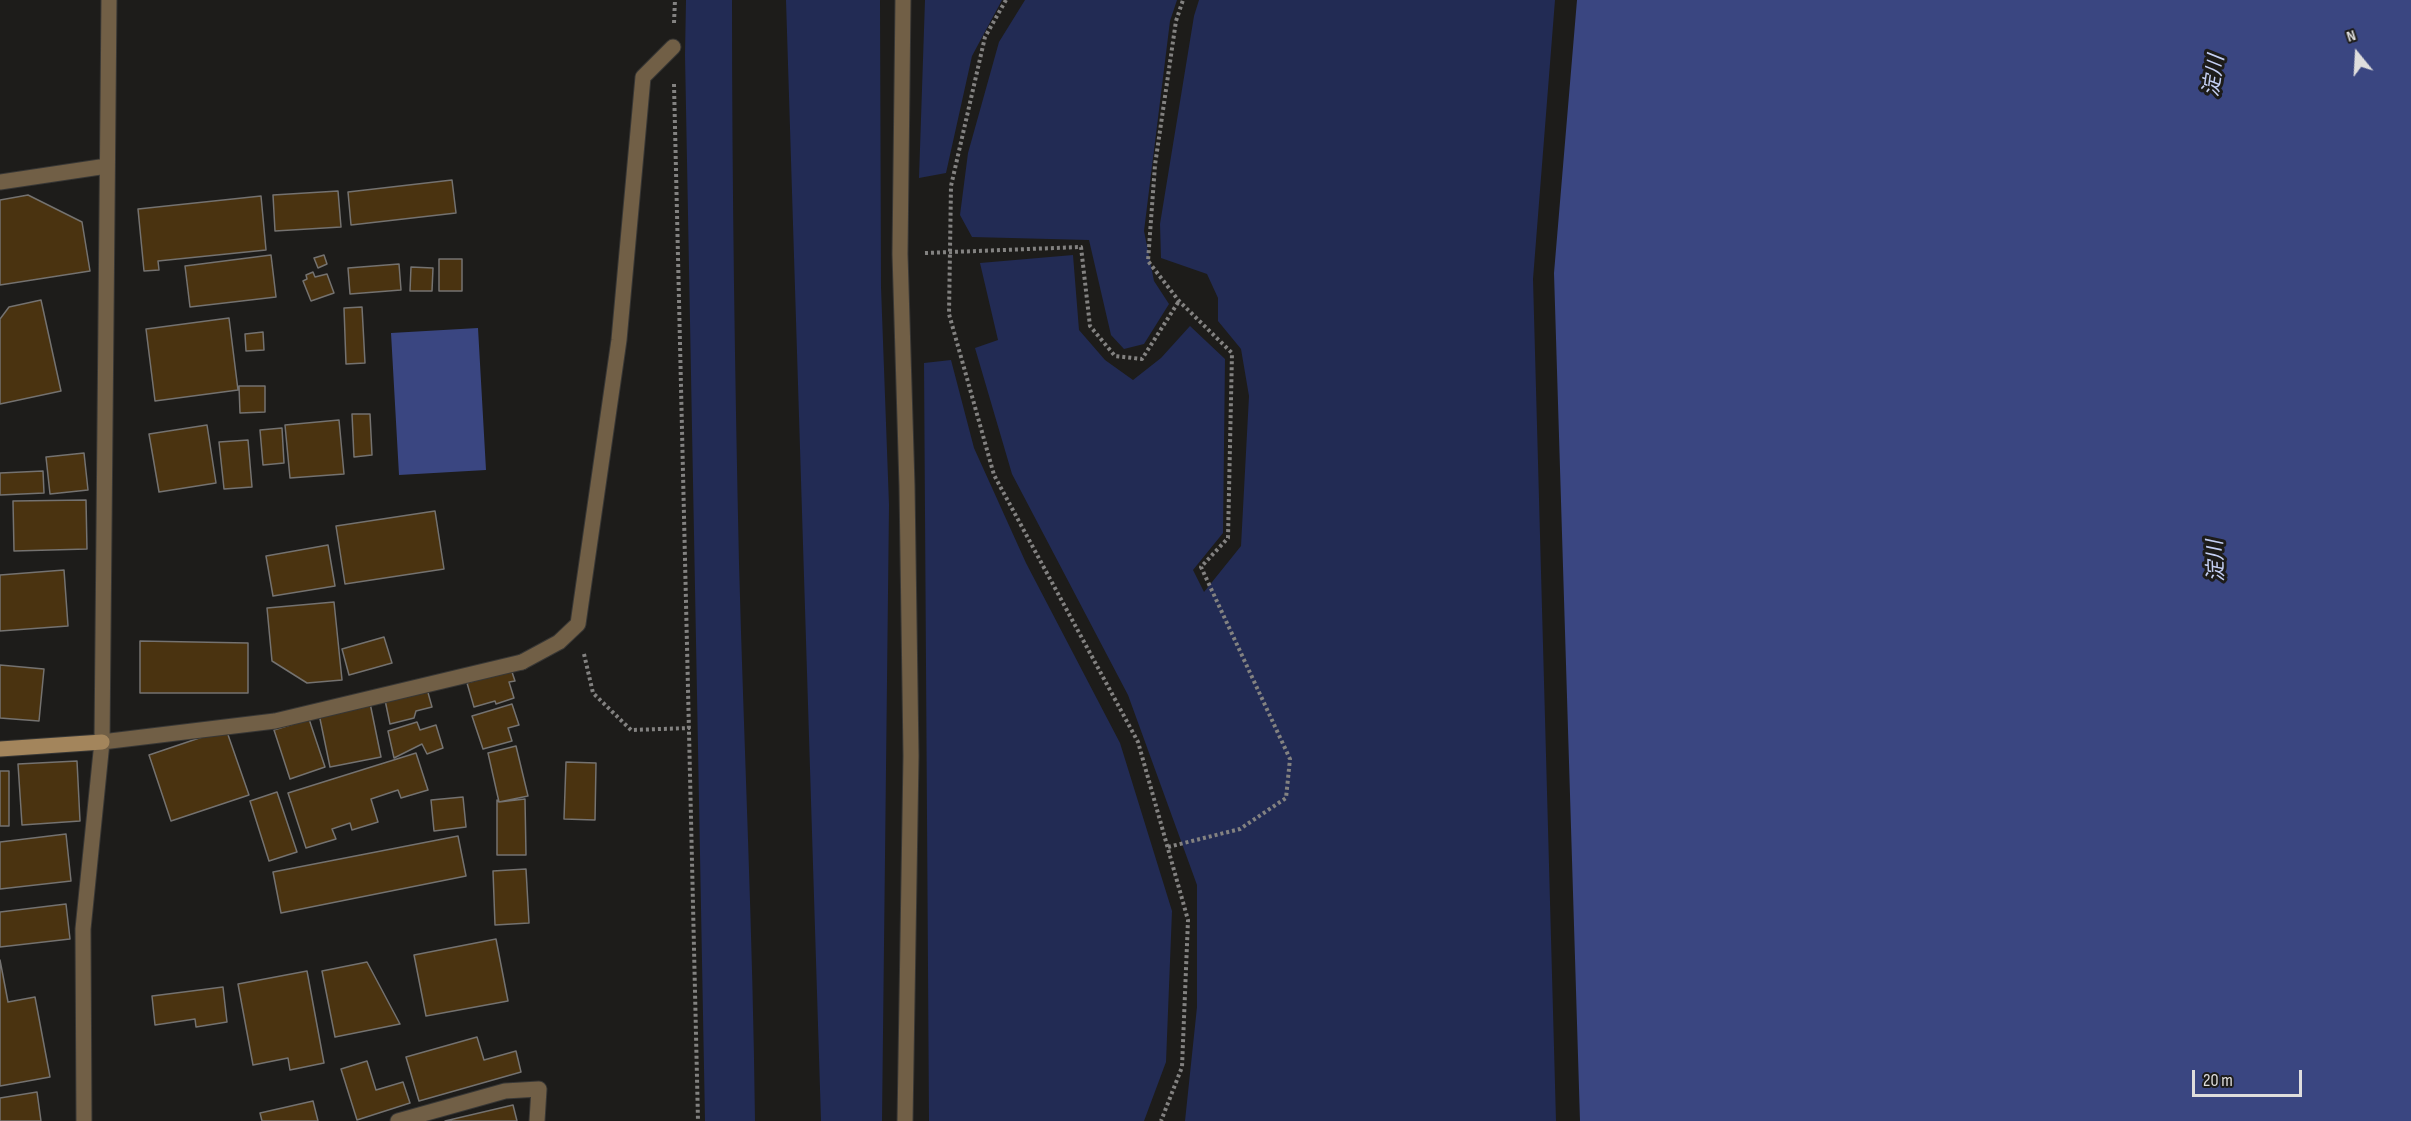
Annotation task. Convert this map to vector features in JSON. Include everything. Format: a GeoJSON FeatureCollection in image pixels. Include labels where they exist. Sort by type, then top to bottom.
{"type":"FeatureCollection","features":[{"type":"Feature","properties":{"kind":"main road"},"geometry":{"type":"LineString","coordinates":[[0,749],[102,742]]}},
{"type":"Feature","properties":{"kind":"street"},"geometry":{"type":"LineString","coordinates":[[84,1121],[83,929],[102,742],[109,0]]}},
{"type":"Feature","properties":{"kind":"street"},"geometry":{"type":"LineString","coordinates":[[903,0],[900,254],[907,486],[911,756],[905,1121]]}},
{"type":"Feature","properties":{"kind":"street"},"geometry":{"type":"LineString","coordinates":[[102,742],[275,721],[522,662],[559,642],[578,624],[619,340],[644,77],[673,47]]}},
{"type":"Feature","properties":{"kind":"street"},"geometry":{"type":"LineString","coordinates":[[0,182],[107,166]]}},
{"type":"Feature","properties":{"kind":"street"},"geometry":{"type":"LineString","coordinates":[[398,1121],[505,1091],[539,1089],[537,1121]]}},
{"type":"Feature","properties":{"kind":"path"},"geometry":{"type":"LineString","coordinates":[[675,0],[673,47],[698,1121]]}},
{"type":"Feature","properties":{"kind":"path"},"geometry":{"type":"LineString","coordinates":[[1006,0],[985,37],[951,186],[949,314],[994,475],[1138,742],[1188,920],[1182,1067],[1161,1121]]}},
{"type":"Feature","properties":{"kind":"path"},"geometry":{"type":"LineString","coordinates":[[1168,846],[1240,829],[1286,798],[1290,759],[1201,567],[1228,538],[1232,353],[1179,301],[1148,261],[1155,165],[1176,21],[1183,0]]}},
{"type":"Feature","properties":{"kind":"path"},"geometry":{"type":"LineString","coordinates":[[950,251],[1082,247],[1090,326],[1115,356],[1142,359],[1179,301]]}},
{"type":"Feature","properties":{"kind":"path"},"geometry":{"type":"LineString","coordinates":[[578,624],[593,693],[631,730],[690,728]]}},
{"type":"Feature","properties":{"kind":"shaded area"},"geometry":{"type":"Polygon","coordinates":[[[686,0],[732,0],[738,493],[755,1121],[705,1121],[685,55],[686,0]]]}},
{"type":"Feature","properties":{"kind":"shaded area"},"geometry":{"type":"Polygon","coordinates":[[[786,0],[880,0],[881,287],[889,505],[882,1121],[821,1121],[786,0]]]}},
{"type":"Feature","properties":{"kind":"shaded area"},"geometry":{"type":"Polygon","coordinates":[[[925,0],[1002,0],[972,56],[946,173],[919,178],[925,0]]]}},
{"type":"Feature","properties":{"kind":"shaded area"},"geometry":{"type":"Polygon","coordinates":[[[1025,0],[1177,0],[1170,21],[1144,231],[1154,281],[1169,304],[1144,344],[1124,349],[1111,335],[1089,240],[972,237],[960,215],[968,153],[999,42],[1025,0]]]}},
{"type":"Feature","properties":{"kind":"shaded area"},"geometry":{"type":"Polygon","coordinates":[[[1199,0],[1555,0],[1533,279],[1556,1121],[1185,1121],[1197,1007],[1197,885],[1128,695],[1012,474],[975,348],[998,340],[980,263],[1073,255],[1079,330],[1105,360],[1133,380],[1161,358],[1190,326],[1225,359],[1223,533],[1193,570],[1204,592],[1241,546],[1249,396],[1241,349],[1218,321],[1218,298],[1207,274],[1161,258],[1160,224],[1194,16],[1199,0]]]}},
{"type":"Feature","properties":{"kind":"shaded area"},"geometry":{"type":"Polygon","coordinates":[[[951,360],[974,448],[1026,563],[1120,743],[1172,911],[1166,1062],[1144,1121],[929,1121],[924,363],[951,360]]]}},
{"type":"Feature","properties":{"kind":"water","name":"淀川"},"geometry":{"type":"Polygon","coordinates":[[[1577,0],[2411,0],[2411,1121],[1580,1121],[1554,273],[1577,0]]]}},
{"type":"Feature","properties":{"kind":"water"},"geometry":{"type":"Polygon","coordinates":[[[478,328],[486,470],[399,475],[391,333],[478,328]]]}},
{"type":"Feature","properties":{"kind":"building"},"geometry":{"type":"Polygon","coordinates":[[[452,180],[456,213],[351,225],[348,192],[452,180]]]}},
{"type":"Feature","properties":{"kind":"building"},"geometry":{"type":"Polygon","coordinates":[[[338,191],[341,227],[275,231],[273,195],[338,191]]]}},
{"type":"Feature","properties":{"kind":"building"},"geometry":{"type":"Polygon","coordinates":[[[28,195],[82,222],[90,271],[0,285],[0,200],[28,195]]]}},
{"type":"Feature","properties":{"kind":"building"},"geometry":{"type":"Polygon","coordinates":[[[261,196],[266,250],[158,261],[159,270],[144,271],[138,209],[261,196]]]}},
{"type":"Feature","properties":{"kind":"building"},"geometry":{"type":"Polygon","coordinates":[[[271,255],[276,297],[190,307],[185,266],[271,255]]]}},
{"type":"Feature","properties":{"kind":"building"},"geometry":{"type":"Polygon","coordinates":[[[324,255],[327,264],[318,268],[314,258],[324,255]]]}},
{"type":"Feature","properties":{"kind":"building"},"geometry":{"type":"Polygon","coordinates":[[[439,259],[462,259],[462,291],[439,291],[439,259]]]}},
{"type":"Feature","properties":{"kind":"building"},"geometry":{"type":"Polygon","coordinates":[[[399,264],[401,290],[350,294],[348,268],[399,264]]]}},
{"type":"Feature","properties":{"kind":"building"},"geometry":{"type":"Polygon","coordinates":[[[411,267],[433,268],[432,291],[410,291],[411,267]]]}},
{"type":"Feature","properties":{"kind":"building"},"geometry":{"type":"Polygon","coordinates":[[[313,272],[315,277],[327,274],[334,293],[311,301],[303,281],[307,279],[306,275],[313,272]]]}},
{"type":"Feature","properties":{"kind":"building"},"geometry":{"type":"Polygon","coordinates":[[[41,300],[61,391],[0,404],[0,319],[9,307],[41,300]]]}},
{"type":"Feature","properties":{"kind":"building"},"geometry":{"type":"Polygon","coordinates":[[[362,307],[365,363],[346,364],[344,308],[362,307]]]}},
{"type":"Feature","properties":{"kind":"building"},"geometry":{"type":"Polygon","coordinates":[[[229,318],[238,390],[155,401],[146,329],[229,318]]]}},
{"type":"Feature","properties":{"kind":"building"},"geometry":{"type":"Polygon","coordinates":[[[263,332],[264,350],[246,351],[245,334],[263,332]]]}},
{"type":"Feature","properties":{"kind":"building"},"geometry":{"type":"Polygon","coordinates":[[[239,386],[265,386],[265,412],[240,413],[239,386]]]}},
{"type":"Feature","properties":{"kind":"building"},"geometry":{"type":"Polygon","coordinates":[[[352,414],[370,414],[372,455],[354,457],[352,414]]]}},
{"type":"Feature","properties":{"kind":"building"},"geometry":{"type":"Polygon","coordinates":[[[339,420],[344,474],[290,478],[285,425],[339,420]]]}},
{"type":"Feature","properties":{"kind":"building"},"geometry":{"type":"Polygon","coordinates":[[[207,425],[216,483],[159,492],[149,434],[207,425]]]}},
{"type":"Feature","properties":{"kind":"building"},"geometry":{"type":"Polygon","coordinates":[[[282,428],[284,463],[263,465],[260,430],[282,428]]]}},
{"type":"Feature","properties":{"kind":"building"},"geometry":{"type":"Polygon","coordinates":[[[248,440],[252,487],[224,489],[219,442],[248,440]]]}},
{"type":"Feature","properties":{"kind":"building"},"geometry":{"type":"Polygon","coordinates":[[[84,453],[88,490],[50,494],[46,457],[84,453]]]}},
{"type":"Feature","properties":{"kind":"building"},"geometry":{"type":"Polygon","coordinates":[[[43,471],[44,493],[0,495],[0,473],[43,471]]]}},
{"type":"Feature","properties":{"kind":"building"},"geometry":{"type":"Polygon","coordinates":[[[86,500],[87,549],[14,551],[13,501],[86,500]]]}},
{"type":"Feature","properties":{"kind":"building"},"geometry":{"type":"Polygon","coordinates":[[[435,511],[444,569],[345,584],[336,526],[435,511]]]}},
{"type":"Feature","properties":{"kind":"building"},"geometry":{"type":"Polygon","coordinates":[[[328,545],[335,586],[273,596],[266,556],[328,545]]]}},
{"type":"Feature","properties":{"kind":"building"},"geometry":{"type":"Polygon","coordinates":[[[64,570],[68,626],[0,631],[0,575],[64,570]]]}},
{"type":"Feature","properties":{"kind":"building"},"geometry":{"type":"Polygon","coordinates":[[[334,602],[342,680],[307,683],[272,661],[267,608],[334,602]]]}},
{"type":"Feature","properties":{"kind":"building"},"geometry":{"type":"Polygon","coordinates":[[[384,637],[392,663],[349,675],[342,649],[384,637]]]}},
{"type":"Feature","properties":{"kind":"building"},"geometry":{"type":"Polygon","coordinates":[[[140,641],[248,643],[248,693],[140,693],[140,641]]]}},
{"type":"Feature","properties":{"kind":"building"},"geometry":{"type":"Polygon","coordinates":[[[0,665],[44,669],[39,721],[0,718],[0,665]]]}},
{"type":"Feature","properties":{"kind":"building"},"geometry":{"type":"Polygon","coordinates":[[[511,669],[515,681],[509,682],[514,698],[496,704],[495,701],[474,707],[467,683],[511,669]]]}},
{"type":"Feature","properties":{"kind":"building"},"geometry":{"type":"Polygon","coordinates":[[[427,689],[432,707],[416,711],[414,718],[390,724],[385,700],[427,689]]]}},
{"type":"Feature","properties":{"kind":"building"},"geometry":{"type":"Polygon","coordinates":[[[370,703],[381,757],[330,767],[319,714],[370,703]]]}},
{"type":"Feature","properties":{"kind":"building"},"geometry":{"type":"Polygon","coordinates":[[[512,704],[519,725],[508,728],[512,741],[483,749],[472,716],[512,704]]]}},
{"type":"Feature","properties":{"kind":"building"},"geometry":{"type":"Polygon","coordinates":[[[309,719],[325,767],[290,779],[274,730],[309,719]]]}},
{"type":"Feature","properties":{"kind":"building"},"geometry":{"type":"Polygon","coordinates":[[[417,722],[420,730],[436,725],[443,748],[427,754],[422,744],[394,758],[388,731],[417,722]]]}},
{"type":"Feature","properties":{"kind":"building"},"geometry":{"type":"Polygon","coordinates":[[[226,729],[249,795],[171,821],[149,755],[226,729]]]}},
{"type":"Feature","properties":{"kind":"building"},"geometry":{"type":"Polygon","coordinates":[[[516,746],[528,796],[499,802],[488,753],[516,746]]]}},
{"type":"Feature","properties":{"kind":"building"},"geometry":{"type":"Polygon","coordinates":[[[416,753],[428,790],[401,798],[398,790],[371,799],[378,822],[352,830],[350,823],[332,829],[336,839],[306,848],[288,793],[416,753]]]}},
{"type":"Feature","properties":{"kind":"building"},"geometry":{"type":"Polygon","coordinates":[[[77,761],[80,821],[22,825],[18,764],[77,761]]]}},
{"type":"Feature","properties":{"kind":"building"},"geometry":{"type":"Polygon","coordinates":[[[566,762],[596,763],[595,820],[564,819],[566,762]]]}},
{"type":"Feature","properties":{"kind":"building"},"geometry":{"type":"Polygon","coordinates":[[[0,771],[9,771],[9,826],[0,826],[0,771]]]}},
{"type":"Feature","properties":{"kind":"building"},"geometry":{"type":"Polygon","coordinates":[[[277,792],[297,852],[269,861],[250,801],[277,792]]]}},
{"type":"Feature","properties":{"kind":"building"},"geometry":{"type":"Polygon","coordinates":[[[463,797],[466,827],[434,831],[431,800],[463,797]]]}},
{"type":"Feature","properties":{"kind":"building"},"geometry":{"type":"Polygon","coordinates":[[[525,799],[526,855],[497,855],[497,800],[499,802],[525,799]]]}},
{"type":"Feature","properties":{"kind":"building"},"geometry":{"type":"Polygon","coordinates":[[[66,834],[71,881],[0,889],[0,842],[66,834]]]}},
{"type":"Feature","properties":{"kind":"building"},"geometry":{"type":"Polygon","coordinates":[[[458,836],[466,876],[281,913],[273,872],[458,836]]]}},
{"type":"Feature","properties":{"kind":"building"},"geometry":{"type":"Polygon","coordinates":[[[526,869],[529,923],[495,925],[493,871],[526,869]]]}},
{"type":"Feature","properties":{"kind":"building"},"geometry":{"type":"Polygon","coordinates":[[[66,904],[70,939],[0,947],[0,912],[66,904]]]}},
{"type":"Feature","properties":{"kind":"building"},"geometry":{"type":"Polygon","coordinates":[[[496,939],[508,1001],[426,1016],[414,955],[496,939]]]}},
{"type":"Feature","properties":{"kind":"building"},"geometry":{"type":"Polygon","coordinates":[[[0,960],[8,1002],[35,997],[50,1077],[0,1086],[0,960]]]}},
{"type":"Feature","properties":{"kind":"building"},"geometry":{"type":"Polygon","coordinates":[[[367,962],[400,1024],[335,1037],[322,971],[367,962]]]}},
{"type":"Feature","properties":{"kind":"building"},"geometry":{"type":"Polygon","coordinates":[[[307,971],[324,1063],[290,1070],[288,1058],[253,1065],[238,984],[307,971]]]}},
{"type":"Feature","properties":{"kind":"building"},"geometry":{"type":"Polygon","coordinates":[[[223,987],[227,1022],[196,1027],[195,1019],[155,1025],[152,996],[223,987]]]}},
{"type":"Feature","properties":{"kind":"building"},"geometry":{"type":"Polygon","coordinates":[[[477,1037],[484,1060],[516,1051],[521,1072],[419,1101],[406,1057],[477,1037]]]}},
{"type":"Feature","properties":{"kind":"building"},"geometry":{"type":"Polygon","coordinates":[[[367,1061],[376,1090],[403,1082],[410,1103],[357,1120],[341,1069],[367,1061]]]}},
{"type":"Feature","properties":{"kind":"building"},"geometry":{"type":"Polygon","coordinates":[[[37,1092],[41,1121],[0,1121],[0,1098],[37,1092]]]}},
{"type":"Feature","properties":{"kind":"building"},"geometry":{"type":"Polygon","coordinates":[[[313,1101],[318,1121],[262,1121],[260,1113],[313,1101]]]}},
{"type":"Feature","properties":{"kind":"building"},"geometry":{"type":"Polygon","coordinates":[[[513,1105],[517,1121],[445,1121],[513,1105]]]}}]}
